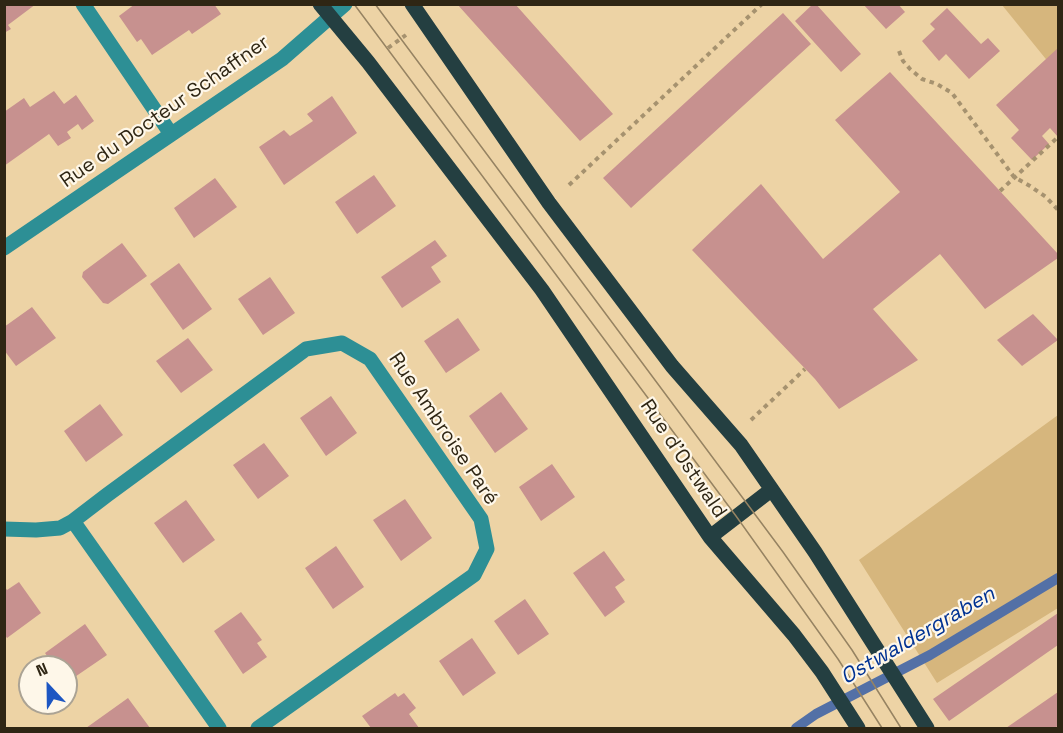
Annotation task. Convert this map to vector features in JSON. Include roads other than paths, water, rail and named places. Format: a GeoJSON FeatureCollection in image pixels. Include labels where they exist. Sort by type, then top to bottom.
{"type":"FeatureCollection","features":[{"type":"Feature","properties":{"kind":"main road"},"geometry":{"type":"LineString","coordinates":[[412,4],[549,203],[672,366],[741,445],[815,552],[927,729]]}},
{"type":"Feature","properties":{"kind":"main road","name":"Rue d'Ostwald"},"geometry":{"type":"LineString","coordinates":[[325,11],[368,62],[542,290],[710,537],[771,490]]}},
{"type":"Feature","properties":{"kind":"main road"},"geometry":{"type":"LineString","coordinates":[[710,537],[794,635],[822,672],[856,726]]}},
{"type":"Feature","properties":{"kind":"street"},"geometry":{"type":"LineString","coordinates":[[83,4],[171,134]]}},
{"type":"Feature","properties":{"kind":"street","name":"Rue du Docteur Schaffner"},"geometry":{"type":"LineString","coordinates":[[4,248],[282,59],[325,11],[345,4]]}},
{"type":"Feature","properties":{"kind":"street","name":"Rue Ambroise Paré"},"geometry":{"type":"LineString","coordinates":[[4,529],[60,528],[73,521],[306,350],[342,343],[370,359],[481,519],[488,549],[474,574],[258,729]]}},
{"type":"Feature","properties":{"kind":"street"},"geometry":{"type":"LineString","coordinates":[[73,521],[219,729]]}},
{"type":"Feature","properties":{"kind":"waterway","name":"Ostwaldergraben"},"geometry":{"type":"LineString","coordinates":[[796,728],[816,714],[930,655],[1058,578]]}},
{"type":"Feature","properties":{"kind":"tram line"},"geometry":{"type":"LineString","coordinates":[[354,4],[736,516],[838,659],[882,728]]}},
{"type":"Feature","properties":{"kind":"tram line"},"geometry":{"type":"LineString","coordinates":[[375,4],[783,552],[852,650],[901,728]]}}]}
